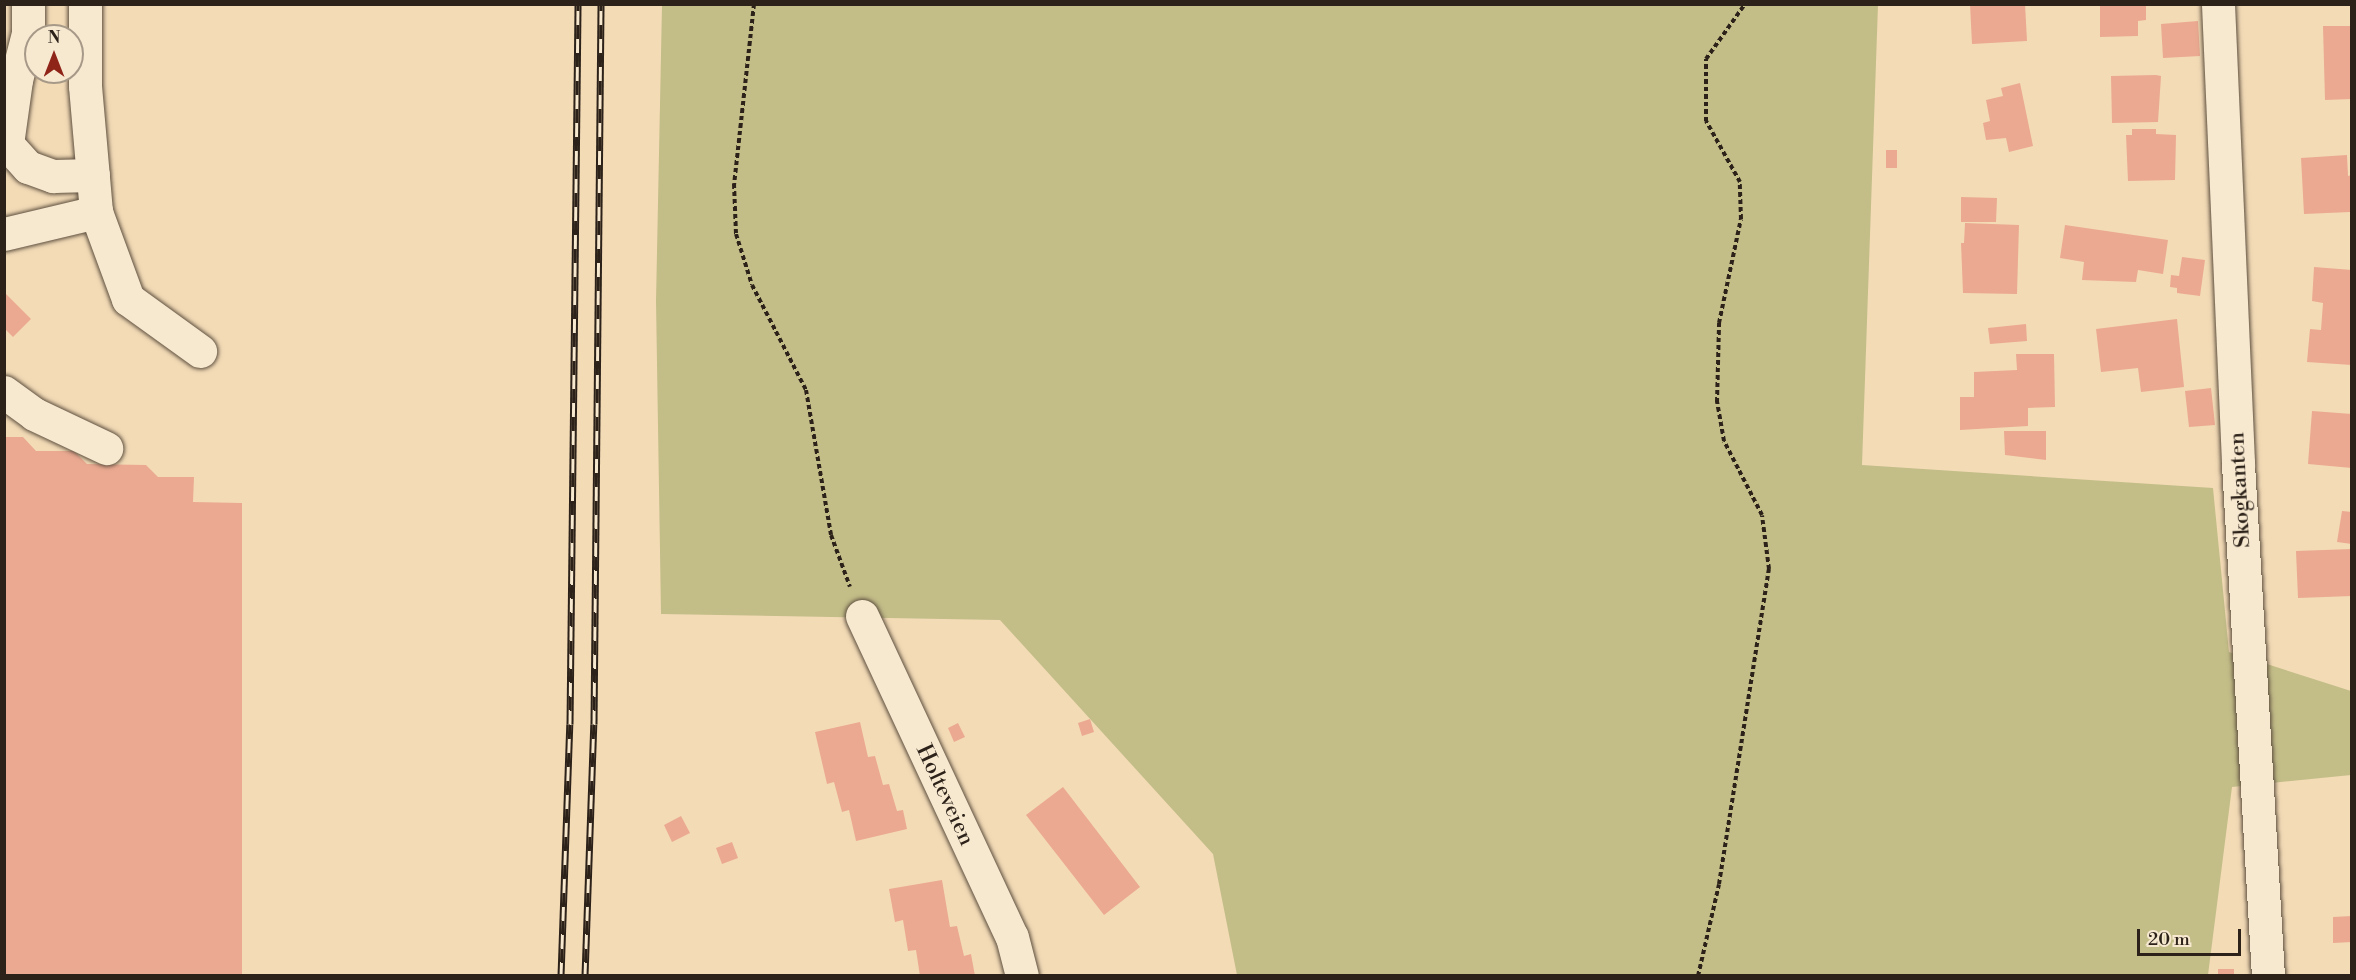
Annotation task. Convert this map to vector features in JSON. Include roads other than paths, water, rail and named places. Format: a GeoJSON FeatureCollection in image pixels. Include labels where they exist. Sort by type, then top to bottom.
{"type":"FeatureCollection","features":[{"type":"Feature","properties":{"kind":"street"},"geometry":{"type":"LineString","coordinates":[[28,4],[28,33],[16,80],[6,144],[28,167],[53,176],[93,175]]}},
{"type":"Feature","properties":{"kind":"street"},"geometry":{"type":"LineString","coordinates":[[85,4],[85,86],[96,212],[128,299],[200,351]]}},
{"type":"Feature","properties":{"kind":"street","name":"Skogkanten"},"geometry":{"type":"LineString","coordinates":[[2218,4],[2239,476],[2268,975]]}},
{"type":"Feature","properties":{"kind":"street"},"geometry":{"type":"LineString","coordinates":[[4,234],[96,212]]}},
{"type":"Feature","properties":{"kind":"street"},"geometry":{"type":"LineString","coordinates":[[4,392],[34,414],[106,448]]}},
{"type":"Feature","properties":{"kind":"street","name":"Holteveien"},"geometry":{"type":"LineString","coordinates":[[862,616],[1012,937],[1022,975]]}},
{"type":"Feature","properties":{"kind":"railway"},"geometry":{"type":"LineString","coordinates":[[561,976],[570,724],[578,4]]}},
{"type":"Feature","properties":{"kind":"railway"},"geometry":{"type":"LineString","coordinates":[[585,976],[594,724],[601,4]]}}]}
